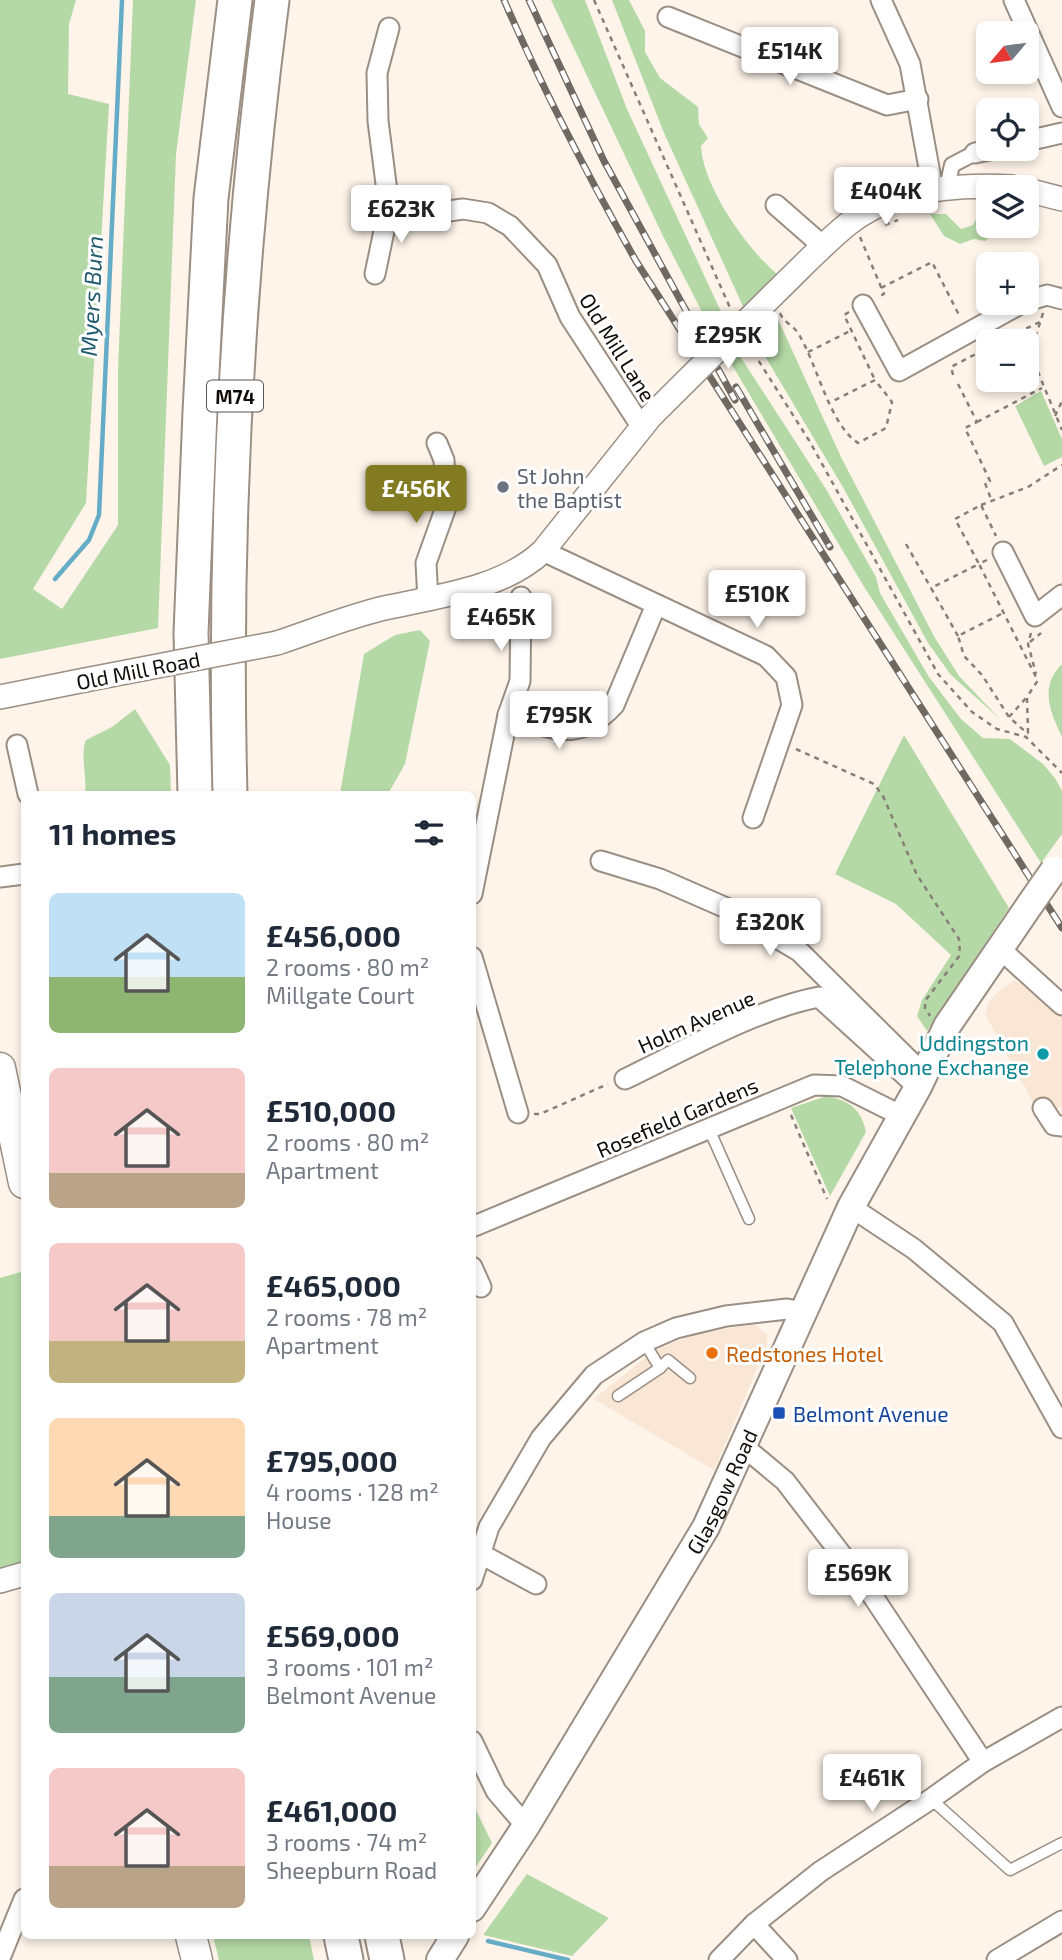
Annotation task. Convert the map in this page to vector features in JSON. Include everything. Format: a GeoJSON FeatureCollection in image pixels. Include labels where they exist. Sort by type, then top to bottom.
{"type":"FeatureCollection","features":[{"type":"Feature","properties":{"kind":"highway","name":"M74"},"geometry":{"type":"LineString","coordinates":[[195,791],[191,633],[200,412],[211,198],[235,0]]}},
{"type":"Feature","properties":{"kind":"highway","name":"M74"},"geometry":{"type":"LineString","coordinates":[[230,791],[226,647],[234,405],[250,201],[272,0]]}},
{"type":"Feature","properties":{"kind":"highway"},"geometry":{"type":"LineString","coordinates":[[342,1939],[346,1960]]}},
{"type":"Feature","properties":{"kind":"highway"},"geometry":{"type":"LineString","coordinates":[[383,1939],[387,1960]]}},
{"type":"Feature","properties":{"kind":"main road","name":"Glasgow Road"},"geometry":{"type":"LineString","coordinates":[[476,1902],[526,1826],[706,1527],[803,1312],[839,1203],[900,1115],[921,1081],[947,1026],[998,947],[1058,865]]}},
{"type":"Feature","properties":{"kind":"main road"},"geometry":{"type":"LineString","coordinates":[[0,1068],[21,1164]]}},
{"type":"Feature","properties":{"kind":"main road"},"geometry":{"type":"LineString","coordinates":[[192,1939],[197,1960]]}},
{"type":"Feature","properties":{"kind":"main road"},"geometry":{"type":"LineString","coordinates":[[440,1960],[453,1939]]}},
{"type":"Feature","properties":{"kind":"street"},"geometry":{"type":"LineString","coordinates":[[881,0],[910,64],[940,189]]}},
{"type":"Feature","properties":{"kind":"street"},"geometry":{"type":"LineString","coordinates":[[1014,0],[1062,107]]}},
{"type":"Feature","properties":{"kind":"street"},"geometry":{"type":"LineString","coordinates":[[668,17],[887,105],[918,100]]}},
{"type":"Feature","properties":{"kind":"street"},"geometry":{"type":"LineString","coordinates":[[375,274],[389,207],[378,121],[377,73],[389,28]]}},
{"type":"Feature","properties":{"kind":"street"},"geometry":{"type":"LineString","coordinates":[[1039,139],[1062,134]]}},
{"type":"Feature","properties":{"kind":"street"},"geometry":{"type":"LineString","coordinates":[[940,189],[952,165],[976,154]]}},
{"type":"Feature","properties":{"kind":"street","name":"Old Mill Road"},"geometry":{"type":"LineString","coordinates":[[0,698],[277,643],[387,607],[428,600],[512,573],[528,565],[543,551],[646,421],[848,223],[868,211],[940,189],[976,188]]}},
{"type":"Feature","properties":{"kind":"street"},"geometry":{"type":"LineString","coordinates":[[1039,193],[1062,199]]}},
{"type":"Feature","properties":{"kind":"street"},"geometry":{"type":"LineString","coordinates":[[776,205],[824,247]]}},
{"type":"Feature","properties":{"kind":"street","name":"Old Mill Lane"},"geometry":{"type":"LineString","coordinates":[[389,207],[428,214],[463,209],[488,213],[510,226],[547,265],[570,317],[646,421]]}},
{"type":"Feature","properties":{"kind":"street"},"geometry":{"type":"LineString","coordinates":[[863,306],[899,371],[1002,315]]}},
{"type":"Feature","properties":{"kind":"street"},"geometry":{"type":"LineString","coordinates":[[428,600],[426,564],[446,508],[444,460],[437,443]]}},
{"type":"Feature","properties":{"kind":"street"},"geometry":{"type":"LineString","coordinates":[[543,551],[766,656],[786,677],[792,705],[753,818]]}},
{"type":"Feature","properties":{"kind":"street"},"geometry":{"type":"LineString","coordinates":[[1003,552],[1035,616],[1062,595]]}},
{"type":"Feature","properties":{"kind":"street"},"geometry":{"type":"LineString","coordinates":[[476,874],[508,715],[520,681],[521,597]]}},
{"type":"Feature","properties":{"kind":"street"},"geometry":{"type":"LineString","coordinates":[[508,715],[561,731],[590,725],[605,715],[614,705],[656,604]]}},
{"type":"Feature","properties":{"kind":"street"},"geometry":{"type":"LineString","coordinates":[[17,745],[27,791]]}},
{"type":"Feature","properties":{"kind":"street"},"geometry":{"type":"LineString","coordinates":[[601,861],[660,879],[724,907],[799,951],[921,1081]]}},
{"type":"Feature","properties":{"kind":"street"},"geometry":{"type":"LineString","coordinates":[[0,877],[21,874]]}},
{"type":"Feature","properties":{"kind":"street"},"geometry":{"type":"LineString","coordinates":[[998,947],[1062,1005]]}},
{"type":"Feature","properties":{"kind":"street"},"geometry":{"type":"LineString","coordinates":[[476,971],[518,1113]]}},
{"type":"Feature","properties":{"kind":"street","name":"Holm Avenue"},"geometry":{"type":"LineString","coordinates":[[625,1079],[721,1033],[802,1000],[819,997],[921,1081]]}},
{"type":"Feature","properties":{"kind":"street","name":"Rosefield Gardens"},"geometry":{"type":"LineString","coordinates":[[476,1225],[814,1086],[842,1086],[900,1115]]}},
{"type":"Feature","properties":{"kind":"street"},"geometry":{"type":"LineString","coordinates":[[1043,1108],[1054,1125],[1062,1126]]}},
{"type":"Feature","properties":{"kind":"street"},"geometry":{"type":"LineString","coordinates":[[839,1203],[915,1249],[1003,1323],[1062,1428]]}},
{"type":"Feature","properties":{"kind":"street"},"geometry":{"type":"LineString","coordinates":[[476,1276],[481,1287]]}},
{"type":"Feature","properties":{"kind":"street"},"geometry":{"type":"LineString","coordinates":[[476,1568],[489,1527],[541,1438],[594,1375],[644,1342],[676,1328],[726,1316],[787,1309],[803,1312]]}},
{"type":"Feature","properties":{"kind":"street"},"geometry":{"type":"LineString","coordinates":[[743,1446],[785,1481],[868,1589],[983,1762]]}},
{"type":"Feature","properties":{"kind":"street"},"geometry":{"type":"LineString","coordinates":[[481,1554],[536,1584]]}},
{"type":"Feature","properties":{"kind":"street"},"geometry":{"type":"LineString","coordinates":[[0,1581],[21,1577]]}},
{"type":"Feature","properties":{"kind":"street"},"geometry":{"type":"LineString","coordinates":[[719,1960],[754,1924],[821,1871],[931,1800],[983,1762],[1062,1717]]}},
{"type":"Feature","properties":{"kind":"street"},"geometry":{"type":"LineString","coordinates":[[476,1750],[495,1791],[526,1826]]}},
{"type":"Feature","properties":{"kind":"street"},"geometry":{"type":"LineString","coordinates":[[0,1958],[21,1906]]}},
{"type":"Feature","properties":{"kind":"street"},"geometry":{"type":"LineString","coordinates":[[1004,1958],[1062,1922]]}},
{"type":"Feature","properties":{"kind":"street"},"geometry":{"type":"LineString","coordinates":[[754,1924],[787,1960]]}},
{"type":"Feature","properties":{"kind":"lane"},"geometry":{"type":"LineString","coordinates":[[709,1129],[749,1219]]}},
{"type":"Feature","properties":{"kind":"lane"},"geometry":{"type":"LineString","coordinates":[[644,1342],[660,1368]]}},
{"type":"Feature","properties":{"kind":"lane"},"geometry":{"type":"LineString","coordinates":[[618,1396],[668,1360],[690,1378]]}},
{"type":"Feature","properties":{"kind":"lane"},"geometry":{"type":"LineString","coordinates":[[931,1800],[1010,1870],[1062,1843]]}},
{"type":"Feature","properties":{"kind":"path"},"geometry":{"type":"LineString","coordinates":[[594,0],[732,312]]}},
{"type":"Feature","properties":{"kind":"path"},"geometry":{"type":"LineString","coordinates":[[774,294],[782,319],[797,331],[848,436],[858,443],[886,428],[892,402],[875,380],[844,315],[884,294],[859,234]]}},
{"type":"Feature","properties":{"kind":"path"},"geometry":{"type":"LineString","coordinates":[[881,288],[932,261],[968,335]]}},
{"type":"Feature","properties":{"kind":"path"},"geometry":{"type":"LineString","coordinates":[[1055,297],[1041,321],[1034,342],[1044,388],[1062,430]]}},
{"type":"Feature","properties":{"kind":"path"},"geometry":{"type":"LineString","coordinates":[[1024,329],[1041,321]]}},
{"type":"Feature","properties":{"kind":"path"},"geometry":{"type":"LineString","coordinates":[[807,352],[852,330]]}},
{"type":"Feature","properties":{"kind":"path"},"geometry":{"type":"LineString","coordinates":[[749,346],[810,442],[938,674],[972,712],[997,729],[1027,736]]}},
{"type":"Feature","properties":{"kind":"path"},"geometry":{"type":"LineString","coordinates":[[953,375],[951,367],[976,354]]}},
{"type":"Feature","properties":{"kind":"path"},"geometry":{"type":"LineString","coordinates":[[831,402],[875,380]]}},
{"type":"Feature","properties":{"kind":"path"},"geometry":{"type":"LineString","coordinates":[[958,384],[977,422]]}},
{"type":"Feature","properties":{"kind":"path"},"geometry":{"type":"LineString","coordinates":[[991,499],[985,483],[990,481],[965,428],[1044,388]]}},
{"type":"Feature","properties":{"kind":"path"},"geometry":{"type":"LineString","coordinates":[[1055,416],[1062,401]]}},
{"type":"Feature","properties":{"kind":"path"},"geometry":{"type":"LineString","coordinates":[[1038,681],[956,519],[991,499],[1010,496],[1028,487],[1062,465]]}},
{"type":"Feature","properties":{"kind":"path"},"geometry":{"type":"LineString","coordinates":[[931,588],[1003,552],[981,505]]}},
{"type":"Feature","properties":{"kind":"path"},"geometry":{"type":"LineString","coordinates":[[906,544],[958,635],[964,656],[982,676],[1009,717],[1062,773]]}},
{"type":"Feature","properties":{"kind":"path"},"geometry":{"type":"LineString","coordinates":[[958,635],[1002,614]]}},
{"type":"Feature","properties":{"kind":"path"},"geometry":{"type":"LineString","coordinates":[[1009,717],[1038,681],[1028,644],[1035,616]]}},
{"type":"Feature","properties":{"kind":"path"},"geometry":{"type":"LineString","coordinates":[[1027,698],[1027,736]]}},
{"type":"Feature","properties":{"kind":"path"},"geometry":{"type":"LineString","coordinates":[[780,742],[874,784],[883,796],[917,875],[959,939],[960,956],[925,1001],[930,1016],[947,1026]]}},
{"type":"Feature","properties":{"kind":"path"},"geometry":{"type":"LineString","coordinates":[[518,1113],[540,1114],[605,1085]]}},
{"type":"Feature","properties":{"kind":"path"},"geometry":{"type":"LineString","coordinates":[[783,1097],[839,1203]]}},
{"type":"Feature","properties":{"kind":"shaded area"},"geometry":{"type":"Polygon","coordinates":[[[1014,981],[1030,985],[1062,1015],[1062,1108],[1048,1106],[1037,1110],[985,1014],[989,1002],[1001,989],[1014,981]]]}},
{"type":"Feature","properties":{"kind":"shaded area"},"geometry":{"type":"Polygon","coordinates":[[[754,1324],[767,1335],[767,1345],[714,1470],[594,1399],[655,1350],[696,1334],[754,1324]]]}},
{"type":"Feature","properties":{"kind":"green space"},"geometry":{"type":"Polygon","coordinates":[[[0,0],[76,0],[69,24],[68,94],[109,104],[86,503],[33,589],[62,609],[118,525],[118,370],[133,0],[196,0],[176,154],[158,628],[0,659],[0,0]]]}},
{"type":"Feature","properties":{"kind":"green space"},"geometry":{"type":"Polygon","coordinates":[[[551,0],[585,0],[627,109],[729,329],[716,339],[663,236],[551,0]]]}},
{"type":"Feature","properties":{"kind":"green space"},"geometry":{"type":"Polygon","coordinates":[[[612,0],[629,0],[645,31],[645,52],[660,78],[698,107],[699,124],[708,138],[701,146],[704,162],[718,198],[753,250],[778,275],[746,313],[664,133],[612,0]]]}},
{"type":"Feature","properties":{"kind":"green space"},"geometry":{"type":"Polygon","coordinates":[[[930,214],[946,214],[961,229],[973,225],[976,219],[976,238],[989,238],[985,241],[974,239],[960,244],[944,236],[930,214]]]}},
{"type":"Feature","properties":{"kind":"green space"},"geometry":{"type":"Polygon","coordinates":[[[776,315],[841,457],[935,638],[959,676],[1000,719],[951,675],[928,643],[844,489],[753,336],[776,315]]]}},
{"type":"Feature","properties":{"kind":"green space"},"geometry":{"type":"Polygon","coordinates":[[[738,353],[826,489],[876,577],[880,593],[929,677],[961,719],[983,738],[1010,739],[1043,764],[1055,778],[1062,791],[1062,834],[1041,863],[863,585],[732,365],[738,353]]]}},
{"type":"Feature","properties":{"kind":"green space"},"geometry":{"type":"Polygon","coordinates":[[[1041,391],[1062,439],[1062,457],[1044,466],[1015,406],[1041,391]]]}},
{"type":"Feature","properties":{"kind":"green space"},"geometry":{"type":"Polygon","coordinates":[[[420,630],[430,641],[405,764],[390,791],[341,791],[364,654],[395,635],[420,630]]]}},
{"type":"Feature","properties":{"kind":"green space"},"geometry":{"type":"Polygon","coordinates":[[[1062,664],[1062,737],[1051,709],[1049,690],[1055,672],[1062,664]]]}},
{"type":"Feature","properties":{"kind":"green space"},"geometry":{"type":"Polygon","coordinates":[[[135,709],[170,765],[171,791],[85,791],[86,740],[112,727],[135,709]]]}},
{"type":"Feature","properties":{"kind":"green space"},"geometry":{"type":"Polygon","coordinates":[[[904,735],[1009,908],[927,1031],[917,1016],[922,1000],[951,955],[896,904],[835,874],[904,735]]]}},
{"type":"Feature","properties":{"kind":"green space"},"geometry":{"type":"Polygon","coordinates":[[[827,1096],[842,1100],[853,1107],[861,1117],[866,1132],[830,1196],[791,1108],[827,1096]]]}},
{"type":"Feature","properties":{"kind":"green space"},"geometry":{"type":"Polygon","coordinates":[[[21,1272],[21,1564],[0,1571],[0,1278],[21,1272]]]}},
{"type":"Feature","properties":{"kind":"green space"},"geometry":{"type":"Polygon","coordinates":[[[476,1810],[492,1843],[476,1867],[476,1810]]]}},
{"type":"Feature","properties":{"kind":"green space"},"geometry":{"type":"Polygon","coordinates":[[[527,1874],[609,1918],[572,1956],[483,1935],[527,1874]]]}},
{"type":"Feature","properties":{"kind":"green space"},"geometry":{"type":"Polygon","coordinates":[[[214,1939],[310,1939],[314,1960],[219,1960],[214,1939]]]}},
{"type":"Feature","properties":{"kind":"waterway","name":"Myers Burn"},"geometry":{"type":"LineString","coordinates":[[55,579],[89,540],[99,515],[122,0]]}},
{"type":"Feature","properties":{"kind":"waterway"},"geometry":{"type":"LineString","coordinates":[[488,1941],[568,1960]]}},
{"type":"Feature","properties":{"kind":"railway"},"geometry":{"type":"LineString","coordinates":[[504,0],[534,67],[636,261],[1062,928]]}},
{"type":"Feature","properties":{"kind":"railway"},"geometry":{"type":"LineString","coordinates":[[529,0],[604,161],[735,400]]}},
{"type":"Feature","properties":{"kind":"railway"},"geometry":{"type":"LineString","coordinates":[[736,387],[830,547]]}},
{"type":"Feature","properties":{"kind":"place","name":"St John the Baptist"},"geometry":{"type":"Point","coordinates":[503,487]}},
{"type":"Feature","properties":{"kind":"place","name":"Uddingston Telephone Exchange"},"geometry":{"type":"Point","coordinates":[1043,1054]}},
{"type":"Feature","properties":{"kind":"place","name":"Redstones Hotel"},"geometry":{"type":"Point","coordinates":[712,1353]}},
{"type":"Feature","properties":{"kind":"place","name":"Belmont Avenue"},"geometry":{"type":"Point","coordinates":[779,1413]}}]}
